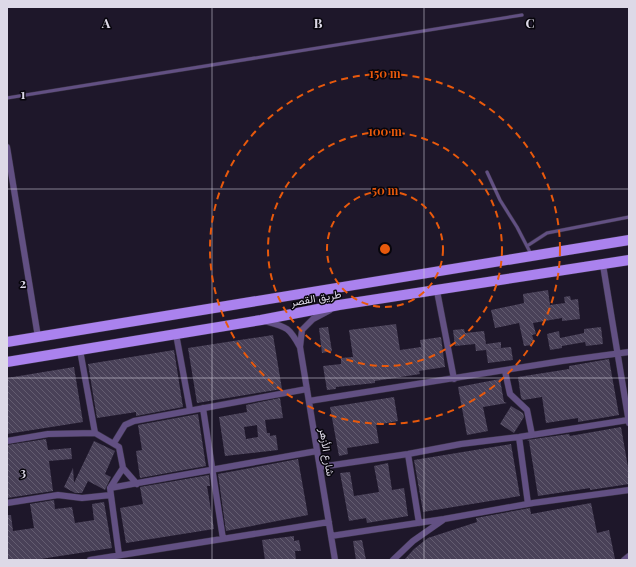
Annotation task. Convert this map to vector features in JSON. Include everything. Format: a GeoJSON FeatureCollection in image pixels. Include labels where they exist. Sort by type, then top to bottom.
{"type":"FeatureCollection","features":[{"type":"Feature","properties":{"kind":"main road","name":"طريق القصر"},"geometry":{"type":"LineString","coordinates":[[7,342],[629,240]]}},
{"type":"Feature","properties":{"kind":"main road","name":"طريق القصر"},"geometry":{"type":"LineString","coordinates":[[7,362],[261,320],[339,305],[626,261]]}},
{"type":"Feature","properties":{"kind":"street"},"geometry":{"type":"LineString","coordinates":[[7,147],[9,167],[38,337]]}},
{"type":"Feature","properties":{"kind":"street"},"geometry":{"type":"LineString","coordinates":[[320,467],[408,454],[461,444],[629,422],[603,265]]}},
{"type":"Feature","properties":{"kind":"street"},"geometry":{"type":"LineString","coordinates":[[437,291],[454,379]]}},
{"type":"Feature","properties":{"kind":"street","name":"شارع الأزهر"},"geometry":{"type":"LineString","coordinates":[[335,560],[300,347],[302,330],[304,327],[313,319],[339,305]]}},
{"type":"Feature","properties":{"kind":"street","name":"شارع الأزهر"},"geometry":{"type":"LineString","coordinates":[[261,320],[281,326],[292,332],[300,347]]}},
{"type":"Feature","properties":{"kind":"street"},"geometry":{"type":"LineString","coordinates":[[176,334],[190,410]]}},
{"type":"Feature","properties":{"kind":"street"},"geometry":{"type":"LineString","coordinates":[[80,350],[95,433]]}},
{"type":"Feature","properties":{"kind":"street"},"geometry":{"type":"LineString","coordinates":[[309,401],[562,361],[629,352]]}},
{"type":"Feature","properties":{"kind":"street"},"geometry":{"type":"LineString","coordinates":[[505,371],[510,394],[526,410],[532,435]]}},
{"type":"Feature","properties":{"kind":"street"},"geometry":{"type":"LineString","coordinates":[[114,443],[125,425],[128,423],[190,410],[307,389]]}},
{"type":"Feature","properties":{"kind":"street"},"geometry":{"type":"LineString","coordinates":[[203,408],[223,539]]}},
{"type":"Feature","properties":{"kind":"street"},"geometry":{"type":"LineString","coordinates":[[7,441],[48,434],[95,433],[114,443],[120,448],[123,468],[137,484]]}},
{"type":"Feature","properties":{"kind":"street"},"geometry":{"type":"LineString","coordinates":[[519,437],[528,504]]}},
{"type":"Feature","properties":{"kind":"street"},"geometry":{"type":"LineString","coordinates":[[7,503],[58,495],[82,498],[137,484],[317,452]]}},
{"type":"Feature","properties":{"kind":"street"},"geometry":{"type":"LineString","coordinates":[[408,454],[419,523]]}},
{"type":"Feature","properties":{"kind":"street"},"geometry":{"type":"LineString","coordinates":[[118,555],[110,491],[123,468]]}},
{"type":"Feature","properties":{"kind":"street"},"geometry":{"type":"LineString","coordinates":[[331,536],[444,519],[528,504],[629,490]]}},
{"type":"Feature","properties":{"kind":"street"},"geometry":{"type":"LineString","coordinates":[[393,560],[413,541],[444,519]]}},
{"type":"Feature","properties":{"kind":"street"},"geometry":{"type":"LineString","coordinates":[[90,560],[329,522]]}},
{"type":"Feature","properties":{"kind":"street"},"geometry":{"type":"LineString","coordinates":[[624,560],[629,556]]}},
{"type":"Feature","properties":{"kind":"lane"},"geometry":{"type":"LineString","coordinates":[[7,98],[522,15]]}},
{"type":"Feature","properties":{"kind":"lane"},"geometry":{"type":"LineString","coordinates":[[487,172],[500,200],[517,227],[532,256]]}},
{"type":"Feature","properties":{"kind":"lane"},"geometry":{"type":"LineString","coordinates":[[527,246],[547,233],[629,217]]}},
{"type":"Feature","properties":{"kind":"building"},"geometry":{"type":"Polygon","coordinates":[[[548,290],[550,305],[565,303],[564,297],[570,296],[571,300],[578,299],[580,319],[562,321],[562,318],[533,323],[536,334],[532,335],[534,341],[531,342],[531,345],[524,346],[519,323],[495,328],[491,310],[524,303],[523,294],[548,290]]]}},
{"type":"Feature","properties":{"kind":"building"},"geometry":{"type":"Polygon","coordinates":[[[396,324],[400,350],[421,347],[420,340],[441,337],[445,367],[419,371],[420,374],[375,381],[375,383],[336,387],[336,389],[327,390],[323,366],[341,364],[341,358],[353,357],[349,330],[396,324]]]}},
{"type":"Feature","properties":{"kind":"building"},"geometry":{"type":"Polygon","coordinates":[[[328,327],[332,351],[322,353],[319,328],[328,327]]]}},
{"type":"Feature","properties":{"kind":"building"},"geometry":{"type":"Polygon","coordinates":[[[601,327],[603,344],[586,346],[585,342],[562,346],[562,348],[550,350],[547,334],[559,331],[560,338],[584,333],[584,329],[601,327]]]}},
{"type":"Feature","properties":{"kind":"building"},"geometry":{"type":"Polygon","coordinates":[[[464,329],[465,333],[484,331],[486,344],[501,342],[501,348],[492,349],[511,347],[513,360],[488,363],[486,350],[476,351],[475,344],[455,346],[453,330],[464,329]]]}},
{"type":"Feature","properties":{"kind":"building"},"geometry":{"type":"Polygon","coordinates":[[[273,335],[282,389],[197,403],[188,348],[273,335]]]}},
{"type":"Feature","properties":{"kind":"building"},"geometry":{"type":"Polygon","coordinates":[[[174,350],[183,407],[136,416],[136,412],[97,418],[88,364],[174,350]]]}},
{"type":"Feature","properties":{"kind":"building"},"geometry":{"type":"Polygon","coordinates":[[[609,359],[619,415],[578,422],[578,418],[546,423],[542,397],[523,400],[521,398],[518,377],[569,369],[569,366],[609,359]]]}},
{"type":"Feature","properties":{"kind":"building"},"geometry":{"type":"Polygon","coordinates":[[[74,367],[83,422],[7,434],[7,378],[74,367]]]}},
{"type":"Feature","properties":{"kind":"building"},"geometry":{"type":"Polygon","coordinates":[[[500,379],[504,402],[507,403],[483,407],[488,431],[467,435],[458,387],[500,379]]]}},
{"type":"Feature","properties":{"kind":"building"},"geometry":{"type":"Polygon","coordinates":[[[394,397],[398,421],[376,425],[379,443],[347,448],[348,454],[339,456],[330,407],[394,397]]]}},
{"type":"Feature","properties":{"kind":"building"},"geometry":{"type":"Polygon","coordinates":[[[280,398],[283,418],[265,420],[267,433],[270,433],[270,436],[276,435],[278,450],[225,456],[219,417],[247,412],[246,405],[280,398]],[[257,425],[244,427],[246,439],[258,437],[257,425]]]}},
{"type":"Feature","properties":{"kind":"building"},"geometry":{"type":"Polygon","coordinates":[[[511,406],[523,413],[524,417],[514,433],[500,424],[511,406]]]}},
{"type":"Feature","properties":{"kind":"building"},"geometry":{"type":"Polygon","coordinates":[[[198,414],[206,466],[140,478],[136,451],[142,450],[138,425],[198,414]]]}},
{"type":"Feature","properties":{"kind":"building"},"geometry":{"type":"Polygon","coordinates":[[[621,427],[629,473],[629,484],[538,496],[529,441],[527,440],[569,434],[570,436],[621,427]]]}},
{"type":"Feature","properties":{"kind":"building"},"geometry":{"type":"Polygon","coordinates":[[[46,439],[48,450],[71,448],[72,459],[49,461],[53,491],[7,498],[7,445],[46,439]]]}},
{"type":"Feature","properties":{"kind":"building"},"geometry":{"type":"Polygon","coordinates":[[[94,441],[115,451],[105,474],[111,477],[105,490],[88,481],[82,493],[75,493],[64,487],[73,468],[74,483],[94,441]]]}},
{"type":"Feature","properties":{"kind":"building"},"geometry":{"type":"Polygon","coordinates":[[[511,444],[520,496],[423,512],[414,460],[511,444]]]}},
{"type":"Feature","properties":{"kind":"building"},"geometry":{"type":"Polygon","coordinates":[[[298,459],[308,515],[226,531],[218,474],[298,459]]]}},
{"type":"Feature","properties":{"kind":"building"},"geometry":{"type":"Polygon","coordinates":[[[388,463],[392,490],[404,488],[408,516],[367,523],[366,518],[349,521],[340,473],[350,472],[354,496],[379,492],[374,466],[388,463]]]}},
{"type":"Feature","properties":{"kind":"building"},"geometry":{"type":"Polygon","coordinates":[[[209,475],[210,486],[207,486],[214,529],[126,543],[120,508],[143,504],[140,487],[209,475]]]}},
{"type":"Feature","properties":{"kind":"building"},"geometry":{"type":"Polygon","coordinates":[[[54,500],[55,509],[72,507],[75,523],[94,520],[92,504],[104,502],[112,548],[34,560],[8,560],[7,515],[11,515],[13,531],[34,528],[30,504],[54,500]]]}},
{"type":"Feature","properties":{"kind":"building"},"geometry":{"type":"Polygon","coordinates":[[[591,503],[597,533],[609,530],[615,559],[404,560],[414,549],[428,538],[477,522],[476,518],[530,508],[531,514],[591,503]]]}},
{"type":"Feature","properties":{"kind":"building"},"geometry":{"type":"Polygon","coordinates":[[[294,536],[294,541],[299,540],[301,551],[295,551],[296,560],[265,560],[262,540],[294,536]]]}},
{"type":"Feature","properties":{"kind":"building"},"geometry":{"type":"Polygon","coordinates":[[[362,540],[366,560],[356,560],[353,541],[362,540]]]}}]}
